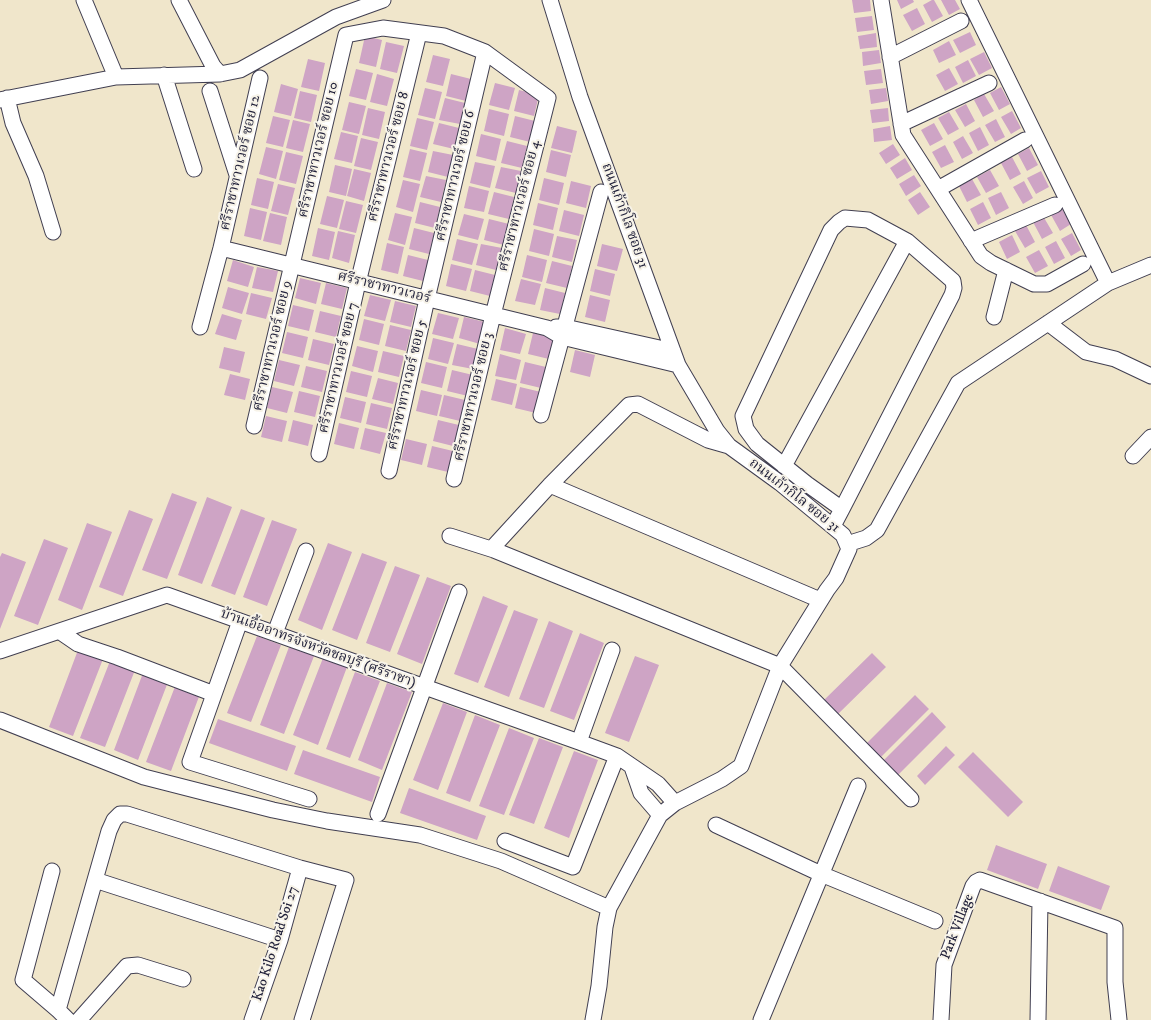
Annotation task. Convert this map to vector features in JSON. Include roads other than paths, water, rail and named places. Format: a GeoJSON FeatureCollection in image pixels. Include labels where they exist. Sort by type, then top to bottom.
{"type":"FeatureCollection","features":[{"type":"Feature","properties":{"kind":"street"},"geometry":{"type":"LineString","coordinates":[[84,0],[116,77]]}},
{"type":"Feature","properties":{"kind":"street"},"geometry":{"type":"LineString","coordinates":[[180,0],[213,66],[220,74]]}},
{"type":"Feature","properties":{"kind":"street"},"geometry":{"type":"LineString","coordinates":[[53,232],[36,176],[3,99],[116,77],[220,74],[240,70],[336,17],[350,5],[383,0]]}},
{"type":"Feature","properties":{"kind":"street","name":"ถนนเก้ากิโล ซอย 31"},"geometry":{"type":"LineString","coordinates":[[550,0],[580,97],[678,365],[717,431],[729,446],[833,526],[843,535],[849,549],[836,578],[820,600],[780,666],[741,766],[722,779],[675,803],[660,815],[609,908],[605,927],[599,986],[593,1020]]}},
{"type":"Feature","properties":{"kind":"street"},"geometry":{"type":"LineString","coordinates":[[881,0],[902,135],[981,256],[991,263],[1034,284],[1047,284],[1083,264]]}},
{"type":"Feature","properties":{"kind":"street"},"geometry":{"type":"LineString","coordinates":[[969,0],[1108,283]]}},
{"type":"Feature","properties":{"kind":"street"},"geometry":{"type":"LineString","coordinates":[[890,57],[961,21]]}},
{"type":"Feature","properties":{"kind":"street","name":"ศรีราชาทาวเวอร์ ซอย 10"},"geometry":{"type":"LineString","coordinates":[[292,265],[346,35],[383,28],[419,33]]}},
{"type":"Feature","properties":{"kind":"street"},"geometry":{"type":"LineString","coordinates":[[419,33],[444,36],[485,52]]}},
{"type":"Feature","properties":{"kind":"street","name":"ศรีราชาทาวเวอร์ ซอย 8"},"geometry":{"type":"LineString","coordinates":[[359,282],[419,33]]}},
{"type":"Feature","properties":{"kind":"street","name":"ศรีราชาทาวเวอร์ ซอย 4"},"geometry":{"type":"LineString","coordinates":[[485,52],[548,98],[493,315]]}},
{"type":"Feature","properties":{"kind":"street","name":"ศรีราชาทาวเวอร์ ซอย 6"},"geometry":{"type":"LineString","coordinates":[[427,299],[485,52]]}},
{"type":"Feature","properties":{"kind":"street"},"geometry":{"type":"LineString","coordinates":[[164,75],[194,169]]}},
{"type":"Feature","properties":{"kind":"street","name":"ศรีราชาทาวเวอร์ ซอย 12"},"geometry":{"type":"LineString","coordinates":[[200,326],[221,248],[260,78]]}},
{"type":"Feature","properties":{"kind":"street"},"geometry":{"type":"LineString","coordinates":[[901,124],[989,83]]}},
{"type":"Feature","properties":{"kind":"street"},"geometry":{"type":"LineString","coordinates":[[210,91],[238,177]]}},
{"type":"Feature","properties":{"kind":"street"},"geometry":{"type":"LineString","coordinates":[[938,189],[1025,140]]}},
{"type":"Feature","properties":{"kind":"street"},"geometry":{"type":"LineString","coordinates":[[541,415],[601,192]]}},
{"type":"Feature","properties":{"kind":"street"},"geometry":{"type":"LineString","coordinates":[[971,241],[1055,205]]}},
{"type":"Feature","properties":{"kind":"street"},"geometry":{"type":"LineString","coordinates":[[833,526],[954,288],[952,280],[907,241],[868,220],[845,218],[831,230],[744,416],[746,429],[757,444],[807,484],[842,508]]}},
{"type":"Feature","properties":{"kind":"street"},"geometry":{"type":"LineString","coordinates":[[784,466],[907,241]]}},
{"type":"Feature","properties":{"kind":"street","name":"ศรีราชาทาวเวอร์"},"geometry":{"type":"LineString","coordinates":[[221,248],[563,332],[678,365]]}},
{"type":"Feature","properties":{"kind":"street"},"geometry":{"type":"LineString","coordinates":[[847,544],[866,538],[877,530],[958,383],[1108,283],[1151,264]]}},
{"type":"Feature","properties":{"kind":"street","name":"ศรีราชาทาวเวอร์ ซอย 9"},"geometry":{"type":"LineString","coordinates":[[254,426],[292,265]]}},
{"type":"Feature","properties":{"kind":"street"},"geometry":{"type":"LineString","coordinates":[[994,317],[1006,270]]}},
{"type":"Feature","properties":{"kind":"street","name":"ศรีราชาทาวเวอร์ ซอย 7"},"geometry":{"type":"LineString","coordinates":[[319,454],[359,282]]}},
{"type":"Feature","properties":{"kind":"street","name":"ศรีราชาทาวเวอร์ ซอย 5"},"geometry":{"type":"LineString","coordinates":[[389,471],[427,299]]}},
{"type":"Feature","properties":{"kind":"street","name":"ศรีราชาทาวเวอร์ ซอย 3"},"geometry":{"type":"LineString","coordinates":[[454,479],[493,315]]}},
{"type":"Feature","properties":{"kind":"street"},"geometry":{"type":"LineString","coordinates":[[1048,323],[1086,352],[1115,359],[1151,376]]}},
{"type":"Feature","properties":{"kind":"street","name":"ศรีราชาทาวเวอร์"},"geometry":{"type":"LineString","coordinates":[[563,332],[673,351]]}},
{"type":"Feature","properties":{"kind":"street"},"geometry":{"type":"LineString","coordinates":[[494,550],[495,545],[550,485],[629,405],[638,404],[708,440],[729,446]]}},
{"type":"Feature","properties":{"kind":"street"},"geometry":{"type":"LineString","coordinates":[[1133,456],[1151,437]]}},
{"type":"Feature","properties":{"kind":"street"},"geometry":{"type":"LineString","coordinates":[[550,485],[820,600]]}},
{"type":"Feature","properties":{"kind":"street"},"geometry":{"type":"LineString","coordinates":[[450,536],[494,550],[780,666],[911,799]]}},
{"type":"Feature","properties":{"kind":"street"},"geometry":{"type":"LineString","coordinates":[[275,633],[306,551]]}},
{"type":"Feature","properties":{"kind":"street"},"geometry":{"type":"LineString","coordinates":[[378,814],[459,592]]}},
{"type":"Feature","properties":{"kind":"street","name":"บ้านเอื้ออาทรจังหวัดชลบุรี (ศรีราชา)"},"geometry":{"type":"LineString","coordinates":[[0,651],[167,594],[617,756],[658,784],[675,803]]}},
{"type":"Feature","properties":{"kind":"street"},"geometry":{"type":"LineString","coordinates":[[240,621],[190,762],[309,799]]}},
{"type":"Feature","properties":{"kind":"street"},"geometry":{"type":"LineString","coordinates":[[59,631],[78,644],[117,657],[214,694]]}},
{"type":"Feature","properties":{"kind":"street"},"geometry":{"type":"LineString","coordinates":[[579,742],[612,650]]}},
{"type":"Feature","properties":{"kind":"street"},"geometry":{"type":"LineString","coordinates":[[0,720],[144,777],[280,811],[327,821],[420,835],[501,861],[609,908]]}},
{"type":"Feature","properties":{"kind":"street"},"geometry":{"type":"LineString","coordinates":[[505,841],[573,867],[617,756]]}},
{"type":"Feature","properties":{"kind":"street"},"geometry":{"type":"LineString","coordinates":[[632,766],[641,793],[660,815]]}},
{"type":"Feature","properties":{"kind":"street"},"geometry":{"type":"LineString","coordinates":[[761,1020],[858,786]]}},
{"type":"Feature","properties":{"kind":"street"},"geometry":{"type":"LineString","coordinates":[[52,871],[23,980],[63,1015],[95,880],[110,830],[114,820],[120,814],[126,814],[300,868],[346,880],[302,1020]]}},
{"type":"Feature","properties":{"kind":"street"},"geometry":{"type":"LineString","coordinates":[[716,824],[821,874],[935,921]]}},
{"type":"Feature","properties":{"kind":"street","name":"Kao Kilo Road Soi 27"},"geometry":{"type":"LineString","coordinates":[[252,1020],[280,940],[300,868]]}},
{"type":"Feature","properties":{"kind":"street"},"geometry":{"type":"LineString","coordinates":[[95,880],[280,940]]}},
{"type":"Feature","properties":{"kind":"street"},"geometry":{"type":"LineString","coordinates":[[941,1020],[944,965],[976,882],[980,880],[1115,928],[1115,982],[1119,1020]]}},
{"type":"Feature","properties":{"kind":"street"},"geometry":{"type":"LineString","coordinates":[[1038,1020],[1040,901]]}},
{"type":"Feature","properties":{"kind":"street"},"geometry":{"type":"LineString","coordinates":[[79,1020],[127,966],[138,965],[183,979]]}}]}
